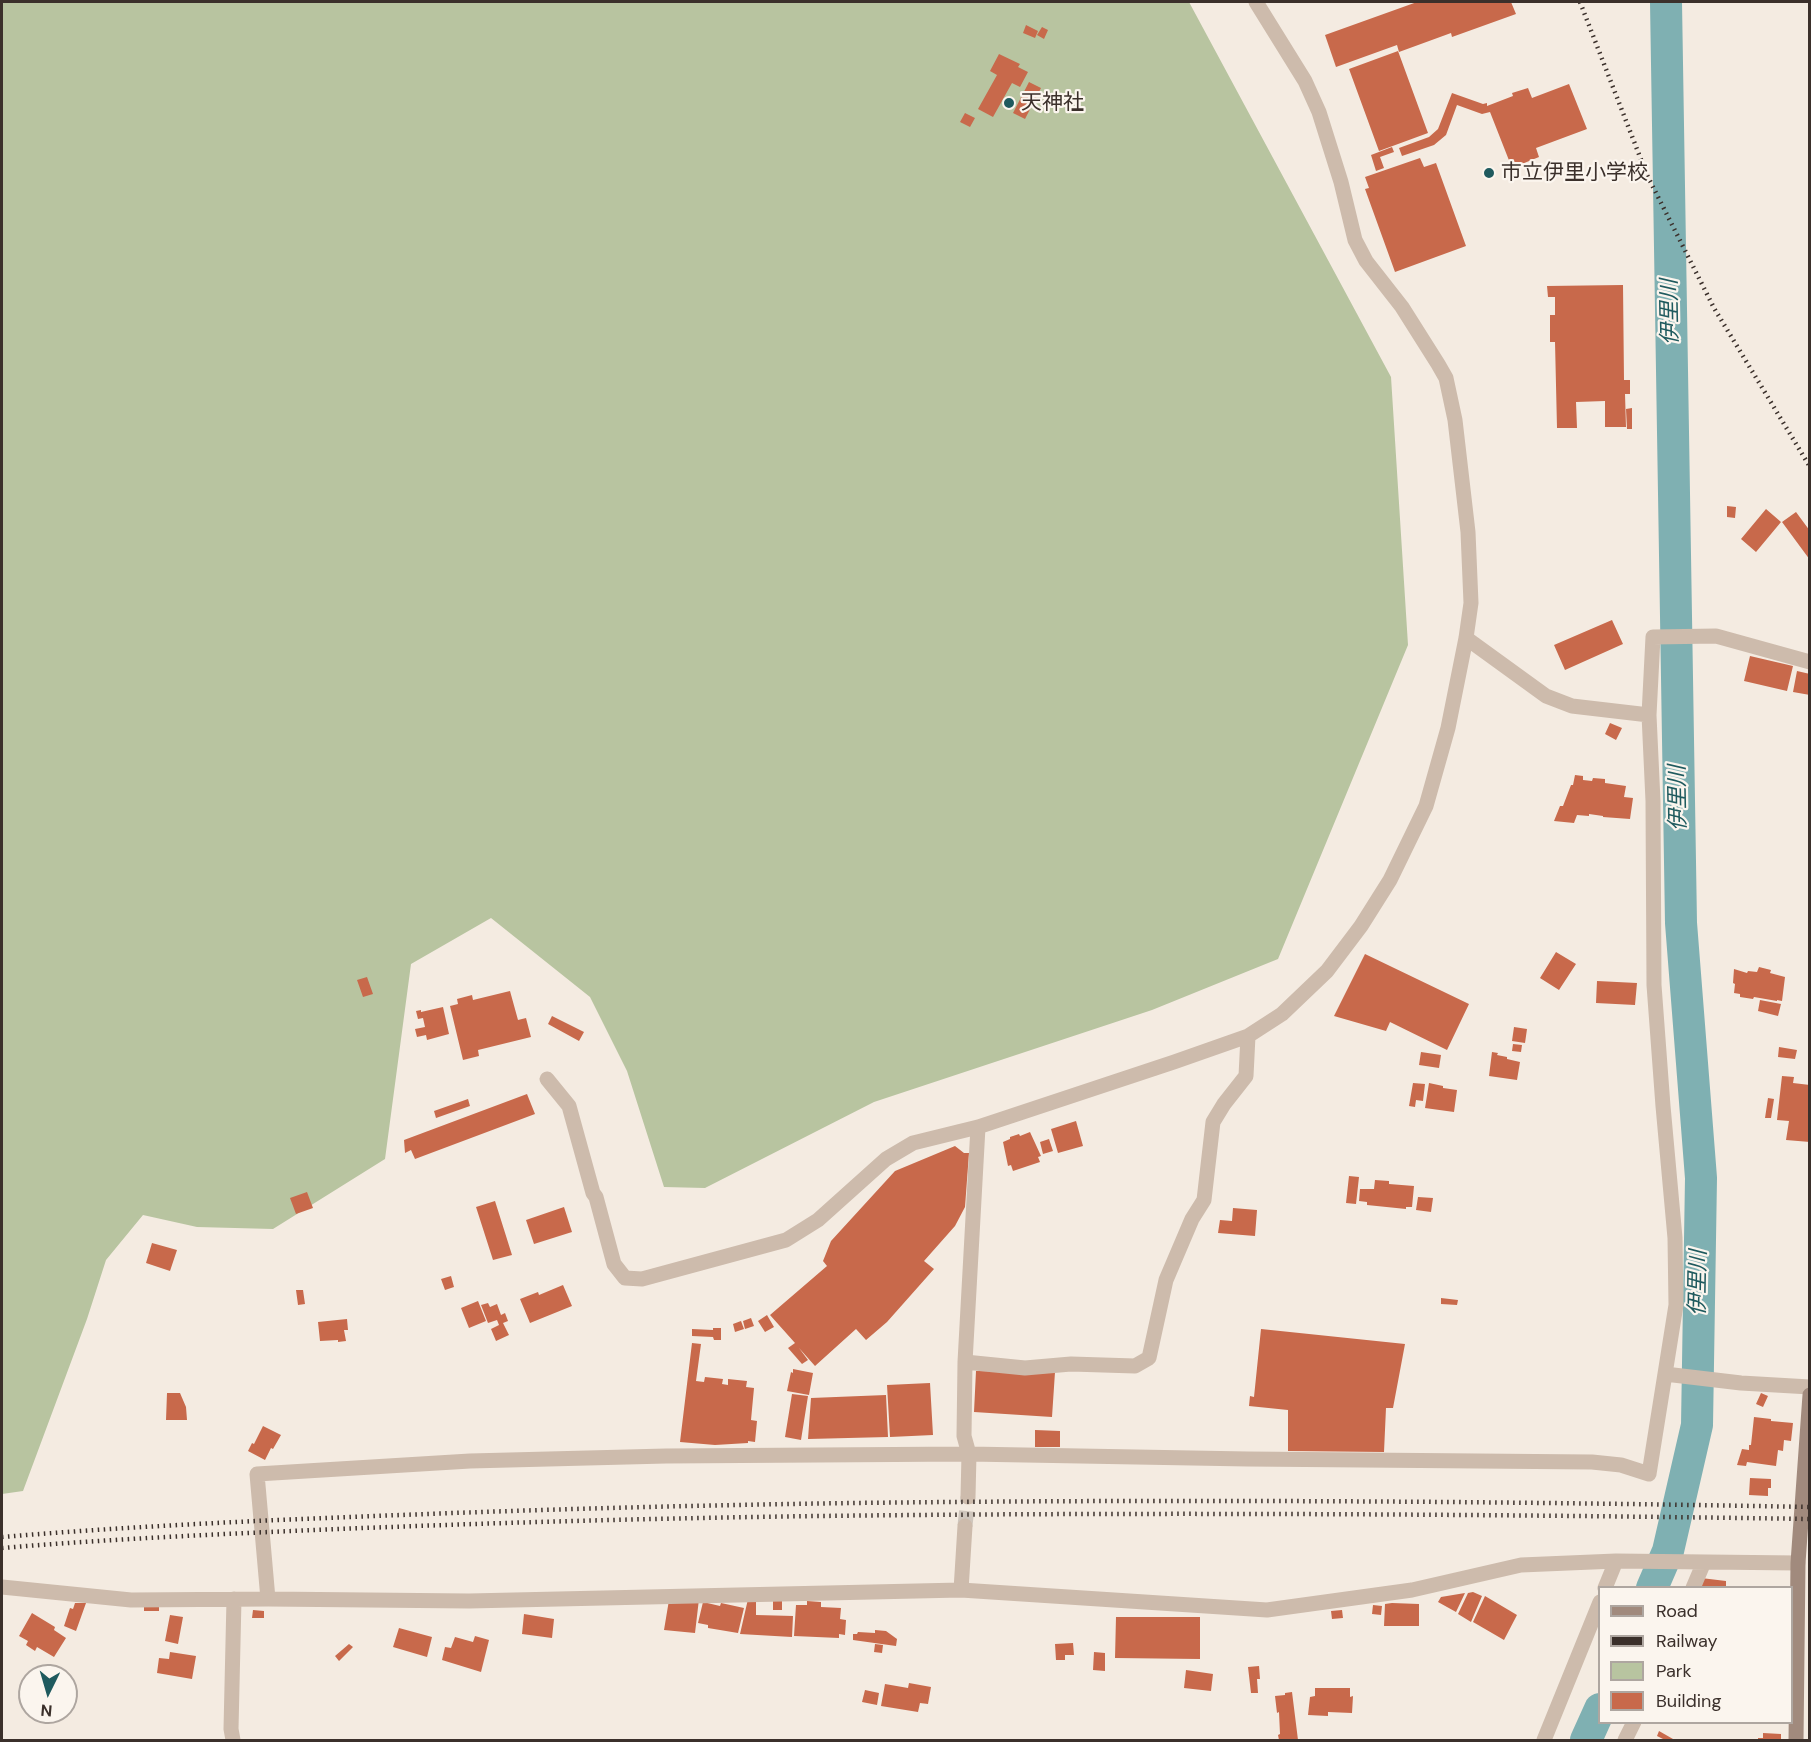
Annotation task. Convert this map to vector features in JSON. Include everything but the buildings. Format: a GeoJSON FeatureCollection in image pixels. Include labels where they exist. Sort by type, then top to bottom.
{"type":"FeatureCollection","features":[{"type":"Feature","properties":{"kind":"main road"},"geometry":{"type":"LineString","coordinates":[[1796,1740],[1798,1563],[1807,1475],[1809,1395]]}},
{"type":"Feature","properties":{"kind":"street"},"geometry":{"type":"LineString","coordinates":[[547,1079],[569,1106],[614,1264],[625,1278],[642,1279],[786,1240],[818,1220],[886,1159],[913,1143],[978,1127],[1248,1036],[1282,1014],[1327,970],[1361,926],[1390,880],[1426,806],[1448,728],[1471,603],[1468,532],[1455,420],[1446,378],[1402,307],[1366,261],[1355,240],[1341,182],[1319,112],[1305,81],[1256,2]]}},
{"type":"Feature","properties":{"kind":"street"},"geometry":{"type":"LineString","coordinates":[[268,1599],[257,1474],[470,1461],[666,1456],[969,1454],[1592,1462],[1621,1465],[1649,1474],[1676,1305],[1675,1238],[1654,985],[1653,801],[1649,715],[1653,637],[1716,636],[1809,662]]}},
{"type":"Feature","properties":{"kind":"street"},"geometry":{"type":"LineString","coordinates":[[1466,638],[1546,696],[1572,706],[1649,715]]}},
{"type":"Feature","properties":{"kind":"street"},"geometry":{"type":"LineString","coordinates":[[965,1362],[1025,1368],[1071,1364],[1135,1366],[1149,1358],[1166,1280],[1192,1219],[1204,1200],[1214,1122],[1224,1104],[1246,1076],[1248,1036]]}},
{"type":"Feature","properties":{"kind":"street"},"geometry":{"type":"LineString","coordinates":[[968,1497],[969,1454],[964,1436],[965,1362],[978,1127]]}},
{"type":"Feature","properties":{"kind":"street"},"geometry":{"type":"LineString","coordinates":[[1665,1374],[1741,1383],[1809,1387]]}},
{"type":"Feature","properties":{"kind":"street"},"geometry":{"type":"LineString","coordinates":[[961,1590],[965,1527]]}},
{"type":"Feature","properties":{"kind":"street"},"geometry":{"type":"LineString","coordinates":[[2,1587],[131,1600],[469,1601],[961,1590],[1267,1610],[1412,1590],[1521,1565],[1616,1561],[1798,1563]]}},
{"type":"Feature","properties":{"kind":"street"},"geometry":{"type":"LineString","coordinates":[[1605,1586],[1616,1561]]}},
{"type":"Feature","properties":{"kind":"street"},"geometry":{"type":"LineString","coordinates":[[1693,1586],[1704,1562]]}},
{"type":"Feature","properties":{"kind":"street"},"geometry":{"type":"LineString","coordinates":[[233,1740],[231,1729],[234,1599]]}},
{"type":"Feature","properties":{"kind":"street"},"geometry":{"type":"LineString","coordinates":[[1544,1740],[1598,1605]]}},
{"type":"Feature","properties":{"kind":"street"},"geometry":{"type":"LineString","coordinates":[[1625,1740],[1633,1724]]}},
{"type":"Feature","properties":{"kind":"green space"},"geometry":{"type":"Polygon","coordinates":[[[2,2],[1189,2],[1391,377],[1408,645],[1278,959],[1152,1010],[874,1102],[705,1188],[664,1187],[627,1071],[590,997],[491,918],[411,964],[385,1159],[273,1229],[197,1227],[143,1215],[106,1260],[87,1319],[23,1491],[2,1494],[2,2]]]}},
{"type":"Feature","properties":{"kind":"waterway","name":"伊里川"},"geometry":{"type":"LineString","coordinates":[[1653,1586],[1668,1551],[1697,1425],[1701,1178],[1681,923],[1666,2]]}},
{"type":"Feature","properties":{"kind":"waterway","name":"伊里川"},"geometry":{"type":"LineString","coordinates":[[1586,1740],[1598,1713]]}},
{"type":"Feature","properties":{"kind":"tunnel"},"geometry":{"type":"LineString","coordinates":[[965,1526],[968,1497]]}},
{"type":"Feature","properties":{"kind":"railway"},"geometry":{"type":"LineString","coordinates":[[1580,2],[1647,175],[1714,308],[1810,467]]}},
{"type":"Feature","properties":{"kind":"railway"},"geometry":{"type":"LineString","coordinates":[[2,1537],[301,1519],[571,1509],[798,1504],[1332,1501],[1810,1507]]}},
{"type":"Feature","properties":{"kind":"railway"},"geometry":{"type":"LineString","coordinates":[[2,1548],[364,1528],[762,1517],[1314,1514],[1810,1519]]}},
{"type":"Feature","properties":{"kind":"place","name":"天神社"},"geometry":{"type":"Point","coordinates":[1009,103]}},
{"type":"Feature","properties":{"kind":"place","name":"市立伊里小学校"},"geometry":{"type":"Point","coordinates":[1489,173]}}]}
